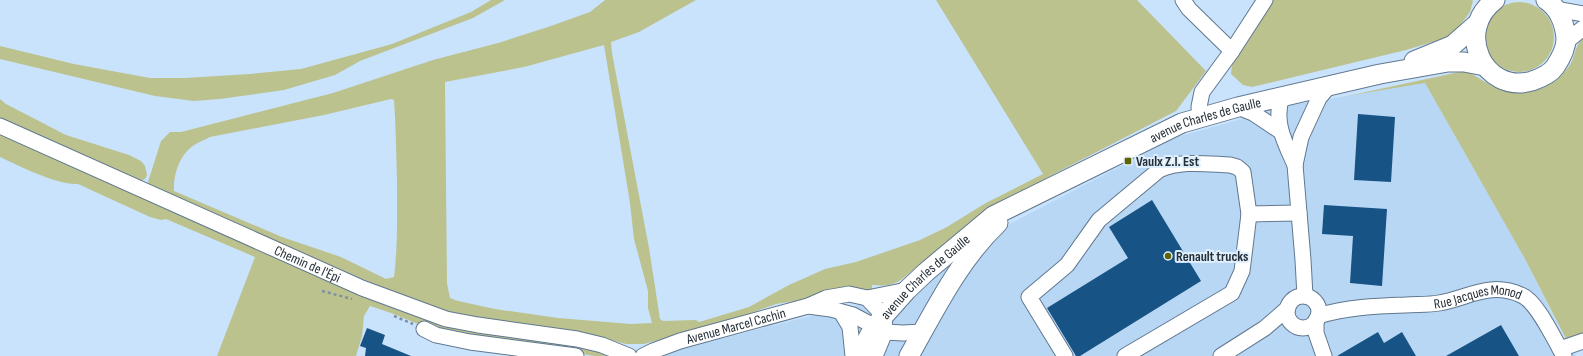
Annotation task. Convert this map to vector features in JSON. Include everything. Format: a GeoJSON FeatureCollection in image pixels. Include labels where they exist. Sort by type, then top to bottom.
{"type":"FeatureCollection","features":[{"type":"Feature","properties":{"kind":"main road"},"geometry":{"type":"LineString","coordinates":[[1485,8],[1475,38],[1477,52],[1485,66],[1496,76],[1510,82],[1526,83],[1541,79],[1553,69],[1562,57],[1566,42],[1564,24],[1551,4]]}},
{"type":"Feature","properties":{"kind":"main road","name":"avenue Charles de Gaulle"},"geometry":{"type":"LineString","coordinates":[[1380,74],[1453,45],[1485,8]]}},
{"type":"Feature","properties":{"kind":"main road","name":"avenue Charles de Gaulle"},"geometry":{"type":"LineString","coordinates":[[858,356],[907,290],[938,261],[992,216],[1182,122],[1238,107],[1380,74],[1448,62],[1464,62],[1485,66]]}},
{"type":"Feature","properties":{"kind":"main road","name":"avenue Charles de Gaulle"},"geometry":{"type":"LineString","coordinates":[[923,332],[963,264],[990,231],[1020,203]]}},
{"type":"Feature","properties":{"kind":"main road"},"geometry":{"type":"LineString","coordinates":[[909,356],[923,332]]}},
{"type":"Feature","properties":{"kind":"street"},"geometry":{"type":"LineString","coordinates":[[1200,117],[1199,107],[1202,92],[1232,52],[1265,0]]}},
{"type":"Feature","properties":{"kind":"street"},"geometry":{"type":"LineString","coordinates":[[1184,1],[1189,9],[1232,52]]}},
{"type":"Feature","properties":{"kind":"street"},"geometry":{"type":"LineString","coordinates":[[1551,4],[1583,14]]}},
{"type":"Feature","properties":{"kind":"street"},"geometry":{"type":"LineString","coordinates":[[1566,42],[1583,28]]}},
{"type":"Feature","properties":{"kind":"street"},"geometry":{"type":"LineString","coordinates":[[1323,356],[1303,311],[1303,260],[1295,165],[1301,137],[1319,98],[1329,86]]}},
{"type":"Feature","properties":{"kind":"street"},"geometry":{"type":"LineString","coordinates":[[1282,97],[1278,108],[1280,131],[1295,165]]}},
{"type":"Feature","properties":{"kind":"street"},"geometry":{"type":"LineString","coordinates":[[1238,107],[1253,113],[1280,131]]}},
{"type":"Feature","properties":{"kind":"street","name":"Chemin de l'Épi"},"geometry":{"type":"LineString","coordinates":[[0,126],[369,291],[446,319],[478,325],[577,338],[602,345],[629,356]]}},
{"type":"Feature","properties":{"kind":"street"},"geometry":{"type":"LineString","coordinates":[[1065,356],[1029,297],[1067,266],[1099,220],[1159,170],[1170,165],[1230,165],[1237,167],[1243,172],[1249,214],[1242,271],[1232,293],[1125,356]]}},
{"type":"Feature","properties":{"kind":"street"},"geometry":{"type":"LineString","coordinates":[[1249,214],[1299,213]]}},
{"type":"Feature","properties":{"kind":"street","name":"Rue Jacques Monod"},"geometry":{"type":"LineString","coordinates":[[1221,356],[1265,328],[1303,311],[1439,303],[1483,290],[1502,289],[1523,295],[1538,311],[1562,353]]}},
{"type":"Feature","properties":{"kind":"street","name":"Avenue Marcel Cachin"},"geometry":{"type":"LineString","coordinates":[[643,356],[680,341],[808,306],[826,298],[849,294],[867,298],[907,290]]}},
{"type":"Feature","properties":{"kind":"street"},"geometry":{"type":"LineString","coordinates":[[867,298],[881,325]]}},
{"type":"Feature","properties":{"kind":"street","name":"Avenue Marcel Cachin"},"geometry":{"type":"LineString","coordinates":[[808,306],[853,315],[903,334],[923,332]]}},
{"type":"Feature","properties":{"kind":"street"},"geometry":{"type":"LineString","coordinates":[[841,312],[850,327],[853,356]]}},
{"type":"Feature","properties":{"kind":"street","name":"avenue Charles de Gaulle"},"geometry":{"type":"LineString","coordinates":[[875,356],[881,325]]}},
{"type":"Feature","properties":{"kind":"street"},"geometry":{"type":"LineString","coordinates":[[424,329],[436,335],[470,342],[576,356]]}},
{"type":"Feature","properties":{"kind":"street"},"geometry":{"type":"LineString","coordinates":[[1562,353],[1583,341]]}},
{"type":"Feature","properties":{"kind":"shaded area"},"geometry":{"type":"Polygon","coordinates":[[[1425,83],[1525,259],[1563,336],[1576,356],[659,356],[664,353],[815,315],[895,297],[1013,222],[1177,137],[1292,105],[1425,83]]]}},
{"type":"Feature","properties":{"kind":"green space"},"geometry":{"type":"Polygon","coordinates":[[[491,0],[505,0],[473,18],[360,61],[335,75],[284,90],[220,99],[194,101],[155,96],[0,59],[0,46],[74,64],[150,78],[185,78],[301,69],[392,44],[471,12],[491,0]]]}},
{"type":"Feature","properties":{"kind":"green space"},"geometry":{"type":"Polygon","coordinates":[[[605,0],[696,0],[639,32],[611,42],[649,248],[660,319],[663,321],[696,320],[699,322],[749,307],[789,285],[825,269],[856,262],[920,240],[947,227],[984,204],[1043,174],[936,0],[1137,0],[1206,71],[1176,111],[986,211],[921,266],[920,265],[893,284],[872,285],[872,289],[776,304],[743,316],[644,344],[626,344],[596,336],[453,316],[304,255],[149,185],[148,182],[161,141],[170,132],[181,132],[333,93],[433,60],[498,43],[590,12],[605,0]],[[604,45],[524,67],[445,82],[447,283],[450,298],[495,309],[558,318],[631,324],[652,323],[648,308],[648,291],[634,239],[630,203],[604,45]],[[391,99],[324,115],[210,137],[193,146],[184,154],[177,169],[174,181],[174,191],[282,237],[341,257],[386,279],[394,277],[397,241],[397,180],[394,100],[391,99]]]}},
{"type":"Feature","properties":{"kind":"green space"},"geometry":{"type":"Polygon","coordinates":[[[1272,0],[1473,1],[1470,12],[1456,31],[1449,37],[1406,50],[1252,87],[1243,85],[1231,74],[1232,65],[1272,0]]]}},
{"type":"Feature","properties":{"kind":"green space"},"geometry":{"type":"Polygon","coordinates":[[[1519,2],[1538,8],[1548,18],[1554,37],[1548,56],[1538,66],[1519,72],[1500,66],[1490,56],[1484,37],[1490,18],[1500,8],[1519,2]]]}},
{"type":"Feature","properties":{"kind":"green space"},"geometry":{"type":"Polygon","coordinates":[[[1583,38],[1583,337],[1567,341],[1525,259],[1425,83],[1347,96],[1464,71],[1494,87],[1507,92],[1524,93],[1541,89],[1556,81],[1562,75],[1571,63],[1577,47],[1583,38]]]}},
{"type":"Feature","properties":{"kind":"green space"},"geometry":{"type":"Polygon","coordinates":[[[0,99],[6,104],[66,135],[129,155],[141,161],[145,166],[147,175],[145,179],[140,181],[0,122],[0,99]]]}},
{"type":"Feature","properties":{"kind":"green space"},"geometry":{"type":"Polygon","coordinates":[[[0,134],[358,289],[556,341],[601,351],[605,356],[595,356],[438,332],[370,306],[364,316],[362,336],[356,356],[217,356],[255,257],[166,219],[161,220],[150,217],[78,184],[49,178],[0,157],[0,134]]]}},
{"type":"Feature","properties":{"kind":"building"},"geometry":{"type":"Polygon","coordinates":[[[1358,114],[1395,117],[1391,182],[1354,180],[1358,114]]]}},
{"type":"Feature","properties":{"kind":"building"},"geometry":{"type":"Polygon","coordinates":[[[1152,200],[1201,281],[1080,356],[1076,356],[1047,308],[1128,258],[1109,227],[1152,200]]]}},
{"type":"Feature","properties":{"kind":"building"},"geometry":{"type":"Polygon","coordinates":[[[1324,205],[1387,209],[1382,286],[1350,283],[1353,236],[1322,234],[1324,205]]]}},
{"type":"Feature","properties":{"kind":"building"},"geometry":{"type":"Polygon","coordinates":[[[1501,325],[1519,356],[1446,356],[1501,325]]]}},
{"type":"Feature","properties":{"kind":"building"},"geometry":{"type":"Polygon","coordinates":[[[367,328],[385,335],[382,344],[411,356],[365,356],[366,348],[360,346],[367,328]]]}},
{"type":"Feature","properties":{"kind":"building"},"geometry":{"type":"Polygon","coordinates":[[[1378,332],[1384,343],[1402,332],[1416,356],[1337,356],[1378,332]]]}},
{"type":"Feature","properties":{"kind":"place","name":"Vaulx Z.I. Est"},"geometry":{"type":"Point","coordinates":[1128,161]}},
{"type":"Feature","properties":{"kind":"place","name":"Renault trucks"},"geometry":{"type":"Point","coordinates":[1168,256]}}]}
